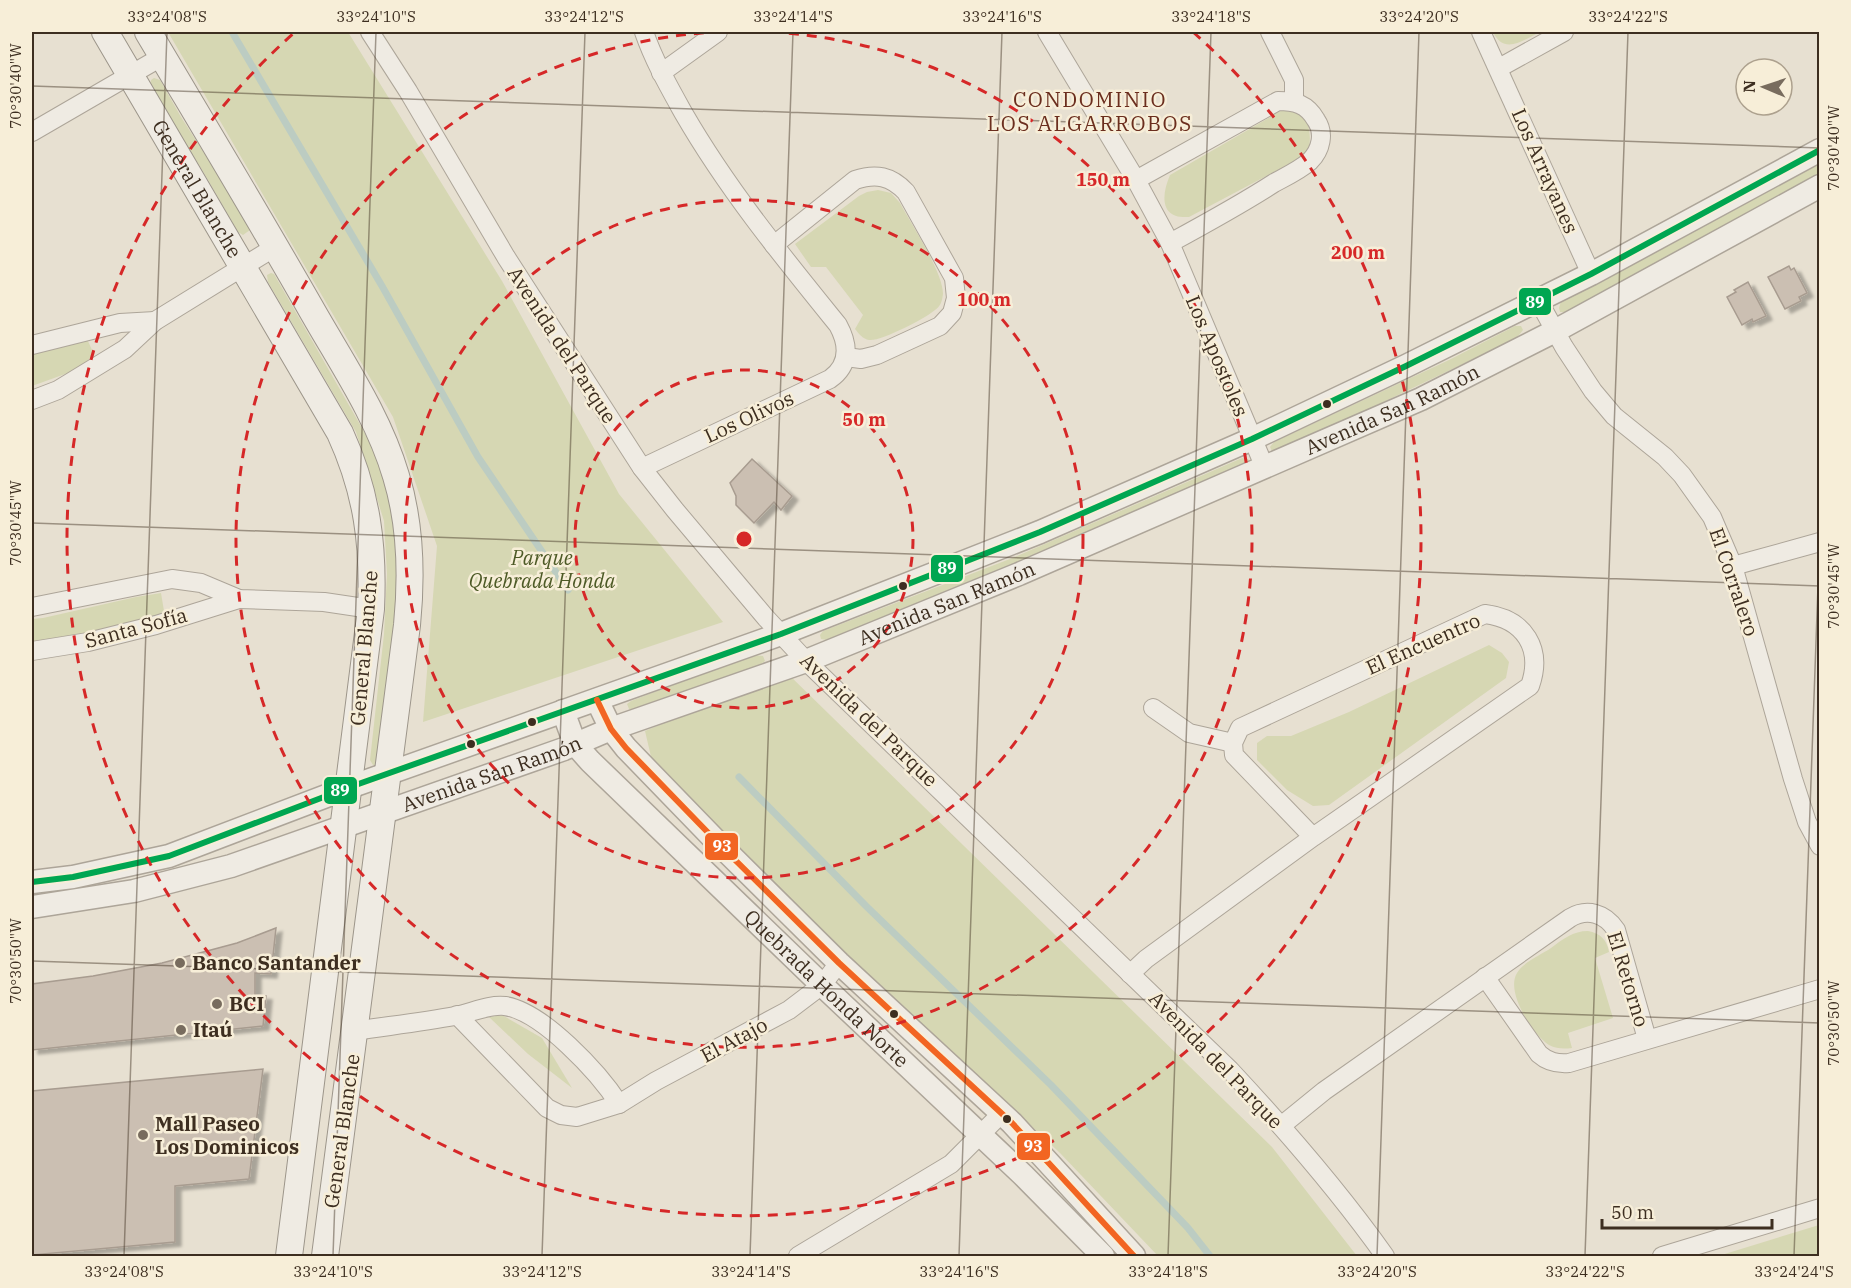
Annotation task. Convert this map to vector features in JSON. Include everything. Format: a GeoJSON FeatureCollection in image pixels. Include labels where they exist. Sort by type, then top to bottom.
{"type":"FeatureCollection","features":[{"type":"Feature","properties":{"kind":"main road","name":"General Blanche"},"geometry":{"type":"LineString","coordinates":[[105,32],[329,411],[351,456],[367,512],[372,544],[372,609],[289,1257]]}},
{"type":"Feature","properties":{"kind":"main road","name":"General Blanche"},"geometry":{"type":"LineString","coordinates":[[148,32],[377,423],[394,470],[404,508],[409,547],[410,596],[325,1257]]}},
{"type":"Feature","properties":{"kind":"street"},"geometry":{"type":"LineString","coordinates":[[644,32],[661,73],[717,170],[774,245],[838,325],[845,340],[846,357],[861,359],[877,355],[940,326],[952,313],[956,298],[954,278],[906,192],[899,184],[886,177],[871,176],[855,180],[774,245]]}},
{"type":"Feature","properties":{"kind":"street"},"geometry":{"type":"LineString","coordinates":[[661,73],[718,32]]}},
{"type":"Feature","properties":{"kind":"street","name":"Los Apostoles"},"geometry":{"type":"LineString","coordinates":[[1047,32],[1136,180],[1170,243],[1265,468]]}},
{"type":"Feature","properties":{"kind":"street"},"geometry":{"type":"LineString","coordinates":[[1270,32],[1294,80],[1294,101]]}},
{"type":"Feature","properties":{"kind":"street","name":"Los Arrayanes"},"geometry":{"type":"LineString","coordinates":[[1481,32],[1591,274]]}},
{"type":"Feature","properties":{"kind":"street"},"geometry":{"type":"LineString","coordinates":[[1499,68],[1564,32]]}},
{"type":"Feature","properties":{"kind":"street","name":"Avenida del Parque"},"geometry":{"type":"LineString","coordinates":[[375,33],[506,257],[642,468],[683,519],[806,661],[1214,1053],[1328,1180],[1385,1257]]}},
{"type":"Feature","properties":{"kind":"street"},"geometry":{"type":"LineString","coordinates":[[32,132],[163,56]]}},
{"type":"Feature","properties":{"kind":"street"},"geometry":{"type":"LineString","coordinates":[[1136,180],[1278,101],[1294,101],[1306,107],[1316,119],[1322,133],[1320,144],[1310,161],[1223,215],[1170,243]]}},
{"type":"Feature","properties":{"kind":"street","name":"Avenida San Ramón"},"geometry":{"type":"LineString","coordinates":[[32,882],[82,875],[169,856],[350,787],[781,634],[1040,532],[1252,439],[1396,371],[1591,274],[1820,150]]}},
{"type":"Feature","properties":{"kind":"street","name":"Avenida San Ramón"},"geometry":{"type":"LineString","coordinates":[[32,907],[84,900],[182,880],[231,866],[806,661],[1019,574],[1421,399],[1555,331],[1820,186]]}},
{"type":"Feature","properties":{"kind":"street"},"geometry":{"type":"LineString","coordinates":[[32,400],[58,390],[125,349],[155,321],[275,247]]}},
{"type":"Feature","properties":{"kind":"street","name":"El Corralero"},"geometry":{"type":"LineString","coordinates":[[1538,300],[1593,391],[1614,416],[1665,457],[1697,494],[1724,541],[1793,779],[1807,822],[1820,846]]}},
{"type":"Feature","properties":{"kind":"street"},"geometry":{"type":"LineString","coordinates":[[32,345],[120,323],[155,321]]}},
{"type":"Feature","properties":{"kind":"street","name":"Los Olivos"},"geometry":{"type":"LineString","coordinates":[[642,468],[830,379],[841,370],[846,357]]}},
{"type":"Feature","properties":{"kind":"street"},"geometry":{"type":"LineString","coordinates":[[1733,566],[1820,542]]}},
{"type":"Feature","properties":{"kind":"street","name":"Santa Sofía"},"geometry":{"type":"LineString","coordinates":[[32,607],[172,579],[201,583],[239,599]]}},
{"type":"Feature","properties":{"kind":"street","name":"Santa Sofía"},"geometry":{"type":"LineString","coordinates":[[32,651],[88,642],[156,625],[239,599],[324,602],[372,609]]}},
{"type":"Feature","properties":{"kind":"street","name":"El Encuentro"},"geometry":{"type":"LineString","coordinates":[[1130,974],[1146,959],[1313,837],[1530,686],[1535,655],[1526,636],[1508,620],[1485,614],[1247,724],[1240,728],[1233,743]]}},
{"type":"Feature","properties":{"kind":"street","name":"Quebrada Honda Norte"},"geometry":{"type":"LineString","coordinates":[[597,700],[611,729],[626,747],[720,845],[839,963],[1001,1114],[1066,1181],[1134,1257]]}},
{"type":"Feature","properties":{"kind":"street"},"geometry":{"type":"LineString","coordinates":[[1153,708],[1189,733],[1233,743],[1234,755],[1313,837]]}},
{"type":"Feature","properties":{"kind":"street","name":"Quebrada Honda Norte"},"geometry":{"type":"LineString","coordinates":[[563,711],[575,744],[677,846],[1031,1183],[1103,1257]]}},
{"type":"Feature","properties":{"kind":"street","name":"El Retorno"},"geometry":{"type":"LineString","coordinates":[[1281,1126],[1324,1091],[1574,915],[1598,914],[1609,920],[1616,930],[1647,1039]]}},
{"type":"Feature","properties":{"kind":"street","name":"El Atajo"},"geometry":{"type":"LineString","coordinates":[[457,1016],[547,1108],[561,1115],[577,1117],[619,1104],[656,1081],[789,1010],[822,985],[839,963]]}},
{"type":"Feature","properties":{"kind":"street","name":"El Retorno"},"geometry":{"type":"LineString","coordinates":[[1485,977],[1535,1049],[1547,1060],[1557,1063],[1569,1063],[1820,989]]}},
{"type":"Feature","properties":{"kind":"street"},"geometry":{"type":"LineString","coordinates":[[355,1031],[457,1016],[485,1008],[505,1006],[528,1016],[555,1033],[606,1083],[619,1104]]}},
{"type":"Feature","properties":{"kind":"street"},"geometry":{"type":"LineString","coordinates":[[798,1257],[951,1164],[1001,1114]]}},
{"type":"Feature","properties":{"kind":"street"},"geometry":{"type":"LineString","coordinates":[[1662,1257],[1689,1253],[1820,1208]]}},
{"type":"Feature","properties":{"kind":"green space","name":"Parque Quebrada Honda"},"geometry":{"type":"Polygon","coordinates":[[[168,32],[348,32],[502,281],[619,494],[723,622],[423,722],[437,546],[393,417],[168,32]]]}},
{"type":"Feature","properties":{"kind":"green space"},"geometry":{"type":"Polygon","coordinates":[[[1493,32],[1540,32],[1520,42],[1508,44],[1497,39],[1493,32]]]}},
{"type":"Feature","properties":{"kind":"green space"},"geometry":{"type":"Polygon","coordinates":[[[154,78],[160,80],[248,222],[250,230],[243,235],[238,232],[150,86],[154,78]]]}},
{"type":"Feature","properties":{"kind":"green space","name":"CONDOMINIO LOS ALGARROBOS"},"geometry":{"type":"Polygon","coordinates":[[[1284,109],[1298,113],[1306,121],[1310,137],[1308,154],[1189,217],[1179,217],[1168,210],[1164,198],[1170,175],[1284,109]]]}},
{"type":"Feature","properties":{"kind":"green space"},"geometry":{"type":"Polygon","coordinates":[[[1819,164],[1819,178],[1565,312],[1560,312],[1561,301],[1819,164]]]}},
{"type":"Feature","properties":{"kind":"green space"},"geometry":{"type":"Polygon","coordinates":[[[878,190],[891,193],[900,203],[938,273],[943,294],[940,305],[930,314],[892,333],[869,340],[855,329],[863,315],[826,267],[811,267],[795,244],[859,196],[878,190]]]}},
{"type":"Feature","properties":{"kind":"green space"},"geometry":{"type":"Polygon","coordinates":[[[274,274],[370,442],[387,488],[398,538],[399,572],[395,623],[378,766],[373,765],[370,760],[384,634],[387,574],[384,521],[356,432],[268,282],[267,275],[274,274]]]}},
{"type":"Feature","properties":{"kind":"green space"},"geometry":{"type":"Polygon","coordinates":[[[1515,326],[1521,326],[1523,330],[1513,340],[1273,453],[1270,447],[1274,442],[1449,360],[1515,326]]]}},
{"type":"Feature","properties":{"kind":"green space"},"geometry":{"type":"Polygon","coordinates":[[[86,337],[94,354],[79,369],[32,386],[32,354],[86,337]]]}},
{"type":"Feature","properties":{"kind":"green space"},"geometry":{"type":"Polygon","coordinates":[[[1242,458],[1250,462],[1200,488],[827,640],[821,639],[820,635],[823,631],[1015,557],[1242,458]]]}},
{"type":"Feature","properties":{"kind":"green space"},"geometry":{"type":"Polygon","coordinates":[[[161,593],[164,611],[135,625],[82,636],[32,641],[32,619],[161,593]]]}},
{"type":"Feature","properties":{"kind":"green space"},"geometry":{"type":"Polygon","coordinates":[[[1489,645],[1502,653],[1509,662],[1506,678],[1329,805],[1313,806],[1287,790],[1257,760],[1257,743],[1267,736],[1291,736],[1349,712],[1489,645]]]}},
{"type":"Feature","properties":{"kind":"green space"},"geometry":{"type":"Polygon","coordinates":[[[752,655],[763,656],[765,661],[758,667],[634,711],[629,709],[627,704],[631,701],[752,655]]]}},
{"type":"Feature","properties":{"kind":"green space"},"geometry":{"type":"Polygon","coordinates":[[[786,672],[1272,1147],[1357,1256],[1158,1256],[1060,1153],[863,971],[653,765],[645,731],[786,672]]]}},
{"type":"Feature","properties":{"kind":"green space"},"geometry":{"type":"Polygon","coordinates":[[[1588,931],[1602,938],[1608,948],[1609,952],[1595,958],[1613,1018],[1568,1033],[1572,1048],[1563,1049],[1549,1045],[1529,1023],[1518,1001],[1514,981],[1517,973],[1528,962],[1568,936],[1588,931]]]}},
{"type":"Feature","properties":{"kind":"green space"},"geometry":{"type":"Polygon","coordinates":[[[502,1015],[542,1038],[572,1088],[528,1054],[489,1017],[502,1015]]]}},
{"type":"Feature","properties":{"kind":"green space"},"geometry":{"type":"Polygon","coordinates":[[[1819,1225],[1819,1256],[1718,1256],[1728,1253],[1819,1225]]]}},
{"type":"Feature","properties":{"kind":"building"},"geometry":{"type":"Polygon","coordinates":[[[1789,266],[1791,270],[1794,268],[1807,293],[1799,297],[1801,301],[1785,309],[1768,277],[1789,266]]]}},
{"type":"Feature","properties":{"kind":"building"},"geometry":{"type":"Polygon","coordinates":[[[1748,282],[1766,316],[1753,322],[1752,319],[1742,325],[1727,297],[1748,282]]]}},
{"type":"Feature","properties":{"kind":"building"},"geometry":{"type":"Polygon","coordinates":[[[752,459],[792,496],[781,510],[774,502],[754,523],[736,505],[736,496],[730,483],[752,459]]]}},
{"type":"Feature","properties":{"kind":"building"},"geometry":{"type":"Polygon","coordinates":[[[276,928],[271,974],[255,973],[255,995],[266,996],[263,1026],[32,1050],[32,984],[93,976],[162,963],[237,943],[276,928]]]}},
{"type":"Feature","properties":{"kind":"building","name":"Mall Paseo Los Dominicos"},"geometry":{"type":"Polygon","coordinates":[[[263,1069],[249,1179],[175,1186],[175,1242],[32,1255],[32,1091],[263,1069]]]}},
{"type":"Feature","properties":{"kind":"waterway"},"geometry":{"type":"LineString","coordinates":[[232,32],[382,286],[478,457],[568,590]]}},
{"type":"Feature","properties":{"kind":"waterway"},"geometry":{"type":"LineString","coordinates":[[739,777],[866,906],[1051,1085],[1188,1228],[1210,1256]]}},
{"type":"Feature","properties":{"kind":"transit line","name":"89"},"geometry":{"type":"LineString","coordinates":[[32,882],[73,877],[169,856],[350,787],[781,634],[1040,532],[1252,439],[1406,366],[1591,274],[1820,150]]}},
{"type":"Feature","properties":{"kind":"transit line","name":"93"},"geometry":{"type":"LineString","coordinates":[[597,700],[611,729],[626,748],[839,963],[1012,1123],[1134,1256]]}},
{"type":"Feature","properties":{"kind":"place","name":"Banco Santander"},"geometry":{"type":"Point","coordinates":[180,963]}},
{"type":"Feature","properties":{"kind":"place","name":"BCI"},"geometry":{"type":"Point","coordinates":[217,1004]}},
{"type":"Feature","properties":{"kind":"place","name":"Itaú"},"geometry":{"type":"Point","coordinates":[181,1030]}},
{"type":"Feature","properties":{"kind":"place","name":"Mall Paseo Los Dominicos"},"geometry":{"type":"Point","coordinates":[143,1135]}},
{"type":"Feature","properties":{"kind":"district","name":"CONDOMINIO LOS ALGARROBOS"},"geometry":{"type":"Point","coordinates":[1090,112]}}]}
